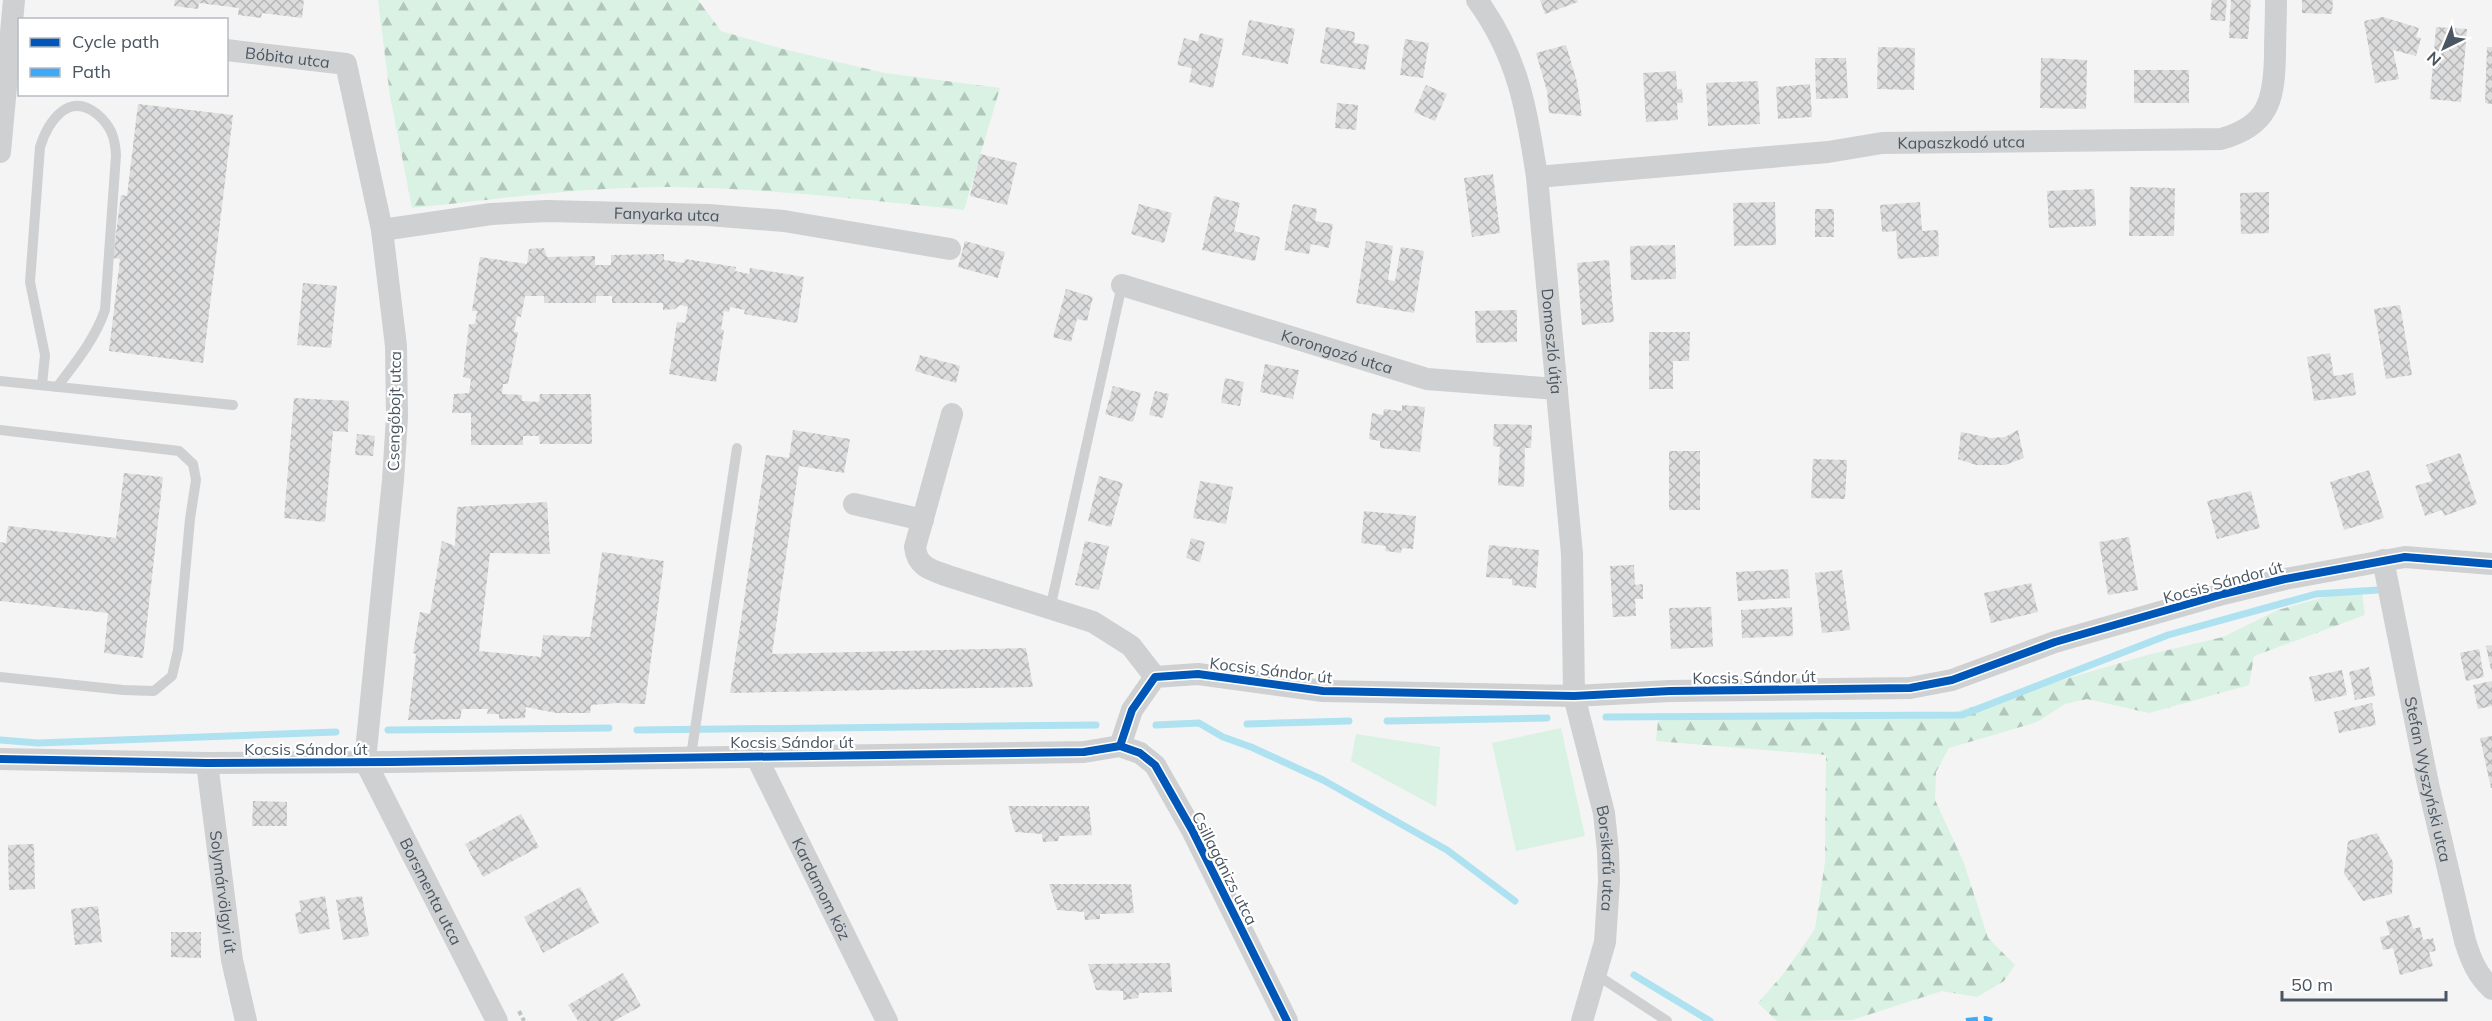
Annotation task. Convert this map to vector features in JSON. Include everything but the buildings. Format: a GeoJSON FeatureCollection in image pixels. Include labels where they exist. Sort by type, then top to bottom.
{"type":"FeatureCollection","features":[{"type":"Feature","properties":{"kind":"street"},"geometry":{"type":"LineString","coordinates":[[0,152],[14,0]]}},
{"type":"Feature","properties":{"kind":"street","name":"Domoszló útja"},"geometry":{"type":"LineString","coordinates":[[1477,0],[1495,24],[1510,56],[1531,133],[1572,554],[1574,696]]}},
{"type":"Feature","properties":{"kind":"street","name":"Kapaszkodó utca"},"geometry":{"type":"LineString","coordinates":[[1537,177],[1828,152],[1882,143],[2221,139],[2236,135],[2255,124],[2264,114],[2270,101],[2274,85],[2276,0]]}},
{"type":"Feature","properties":{"kind":"street","name":"Bóbita utca"},"geometry":{"type":"LineString","coordinates":[[228,50],[346,64]]}},
{"type":"Feature","properties":{"kind":"street","name":"Csengőbojt utca"},"geometry":{"type":"LineString","coordinates":[[346,64],[382,230],[396,346],[397,417],[365,761]]}},
{"type":"Feature","properties":{"kind":"street","name":"Fanyarka utca"},"geometry":{"type":"LineString","coordinates":[[382,230],[513,213],[547,211],[708,215],[784,221],[950,249]]}},
{"type":"Feature","properties":{"kind":"street","name":"Korongozó utca"},"geometry":{"type":"LineString","coordinates":[[1122,285],[1427,379],[1557,389]]}},
{"type":"Feature","properties":{"kind":"street"},"geometry":{"type":"LineString","coordinates":[[952,414],[915,548],[916,557],[926,568],[1093,622],[1131,646],[1155,677],[1132,710],[1120,746]]}},
{"type":"Feature","properties":{"kind":"street"},"geometry":{"type":"LineString","coordinates":[[854,504],[923,520]]}},
{"type":"Feature","properties":{"kind":"street","name":"Kocsis Sándor út"},"geometry":{"type":"LineString","coordinates":[[1155,677],[1198,674],[1323,691],[1574,696],[1670,691],[1910,688],[1952,680],[2055,642],[2223,594],[2405,557],[2492,564]]}},
{"type":"Feature","properties":{"kind":"street","name":"Stefan Wyszyński utca"},"geometry":{"type":"LineString","coordinates":[[2383,560],[2428,784],[2465,941],[2472,963],[2483,981],[2492,989]]}},
{"type":"Feature","properties":{"kind":"street","name":"Borsikafű utca"},"geometry":{"type":"LineString","coordinates":[[1574,696],[1604,813],[1608,851],[1608,912],[1605,942],[1582,1021]]}},
{"type":"Feature","properties":{"kind":"street","name":"Kocsis Sándor út"},"geometry":{"type":"LineString","coordinates":[[0,759],[207,763],[365,761],[693,749],[756,756],[1084,752],[1120,746]]}},
{"type":"Feature","properties":{"kind":"street","name":"Csillagánizs utca"},"geometry":{"type":"LineString","coordinates":[[1120,746],[1140,753],[1155,765],[1192,830],[1287,1021]]}},
{"type":"Feature","properties":{"kind":"street","name":"Kardamom köz"},"geometry":{"type":"LineString","coordinates":[[756,756],[887,1021]]}},
{"type":"Feature","properties":{"kind":"street","name":"Borsmenta utca"},"geometry":{"type":"LineString","coordinates":[[365,761],[497,1021]]}},
{"type":"Feature","properties":{"kind":"street","name":"Solymárvölgyi út"},"geometry":{"type":"LineString","coordinates":[[207,763],[232,960],[246,1021]]}},
{"type":"Feature","properties":{"kind":"lane"},"geometry":{"type":"LineString","coordinates":[[42,385],[45,355],[30,282],[40,147],[45,131],[61,112],[71,106],[79,106],[90,109],[103,119],[111,128],[115,141],[106,298],[99,328],[81,357],[57,387]]}},
{"type":"Feature","properties":{"kind":"lane"},"geometry":{"type":"LineString","coordinates":[[1050,609],[1122,285]]}},
{"type":"Feature","properties":{"kind":"lane"},"geometry":{"type":"LineString","coordinates":[[0,381],[233,405]]}},
{"type":"Feature","properties":{"kind":"lane"},"geometry":{"type":"LineString","coordinates":[[0,430],[179,451],[192,464],[195,480],[178,650],[172,676],[154,691],[123,690],[0,677]]}},
{"type":"Feature","properties":{"kind":"lane"},"geometry":{"type":"LineString","coordinates":[[693,749],[737,448]]}},
{"type":"Feature","properties":{"kind":"lane"},"geometry":{"type":"LineString","coordinates":[[1597,975],[1667,1021]]}},
{"type":"Feature","properties":{"kind":"green space"},"geometry":{"type":"Polygon","coordinates":[[[378,0],[698,0],[721,31],[783,49],[885,73],[1000,88],[964,210],[780,192],[670,187],[573,191],[412,208],[390,96],[378,0]]]}},
{"type":"Feature","properties":{"kind":"green space"},"geometry":{"type":"Polygon","coordinates":[[[2361,587],[2365,615],[2254,656],[2249,685],[2149,713],[2087,699],[2065,704],[2037,722],[1949,748],[1936,772],[1935,800],[1964,863],[1988,938],[2015,965],[2004,981],[1977,997],[1942,991],[1852,1020],[1777,1021],[1758,1003],[1785,972],[1815,929],[1825,862],[1826,755],[1656,741],[1658,721],[1689,714],[1818,720],[1941,716],[2147,655],[2223,637],[2278,610],[2361,587]]]}},
{"type":"Feature","properties":{"kind":"green space"},"geometry":{"type":"Polygon","coordinates":[[[1561,728],[1585,836],[1516,851],[1492,743],[1561,728]]]}},
{"type":"Feature","properties":{"kind":"green space"},"geometry":{"type":"Polygon","coordinates":[[[1356,734],[1440,747],[1436,807],[1351,761],[1356,734]]]}},
{"type":"Feature","properties":{"kind":"waterway"},"geometry":{"type":"LineString","coordinates":[[1606,717],[1962,715],[2168,635],[2316,594],[2378,590]]}},
{"type":"Feature","properties":{"kind":"waterway"},"geometry":{"type":"LineString","coordinates":[[1387,721],[1547,718]]}},
{"type":"Feature","properties":{"kind":"waterway"},"geometry":{"type":"LineString","coordinates":[[1247,724],[1349,721]]}},
{"type":"Feature","properties":{"kind":"waterway"},"geometry":{"type":"LineString","coordinates":[[1156,725],[1199,723],[1223,737],[1251,747],[1323,780],[1447,850],[1515,901]]}},
{"type":"Feature","properties":{"kind":"waterway"},"geometry":{"type":"LineString","coordinates":[[637,730],[1096,725]]}},
{"type":"Feature","properties":{"kind":"waterway"},"geometry":{"type":"LineString","coordinates":[[388,730],[609,728]]}},
{"type":"Feature","properties":{"kind":"waterway"},"geometry":{"type":"LineString","coordinates":[[0,740],[38,743],[336,732]]}},
{"type":"Feature","properties":{"kind":"waterway"},"geometry":{"type":"LineString","coordinates":[[1634,975],[1710,1021]]}},
{"type":"Feature","properties":{"kind":"marked path"},"geometry":{"type":"LineString","coordinates":[[1966,1021],[1985,1019],[1992,1021]]}},
{"type":"Feature","properties":{"kind":"cycle path"},"geometry":{"type":"LineString","coordinates":[[1120,746],[1132,710],[1155,677],[1198,674],[1323,691],[1574,696],[1670,691],[1910,688],[1952,680],[2055,642],[2223,594],[2285,579],[2405,557],[2492,564]]}},
{"type":"Feature","properties":{"kind":"cycle path"},"geometry":{"type":"LineString","coordinates":[[0,759],[207,763],[392,762],[1084,752],[1120,746],[1140,753],[1155,765],[1192,830],[1287,1021]]}}]}
